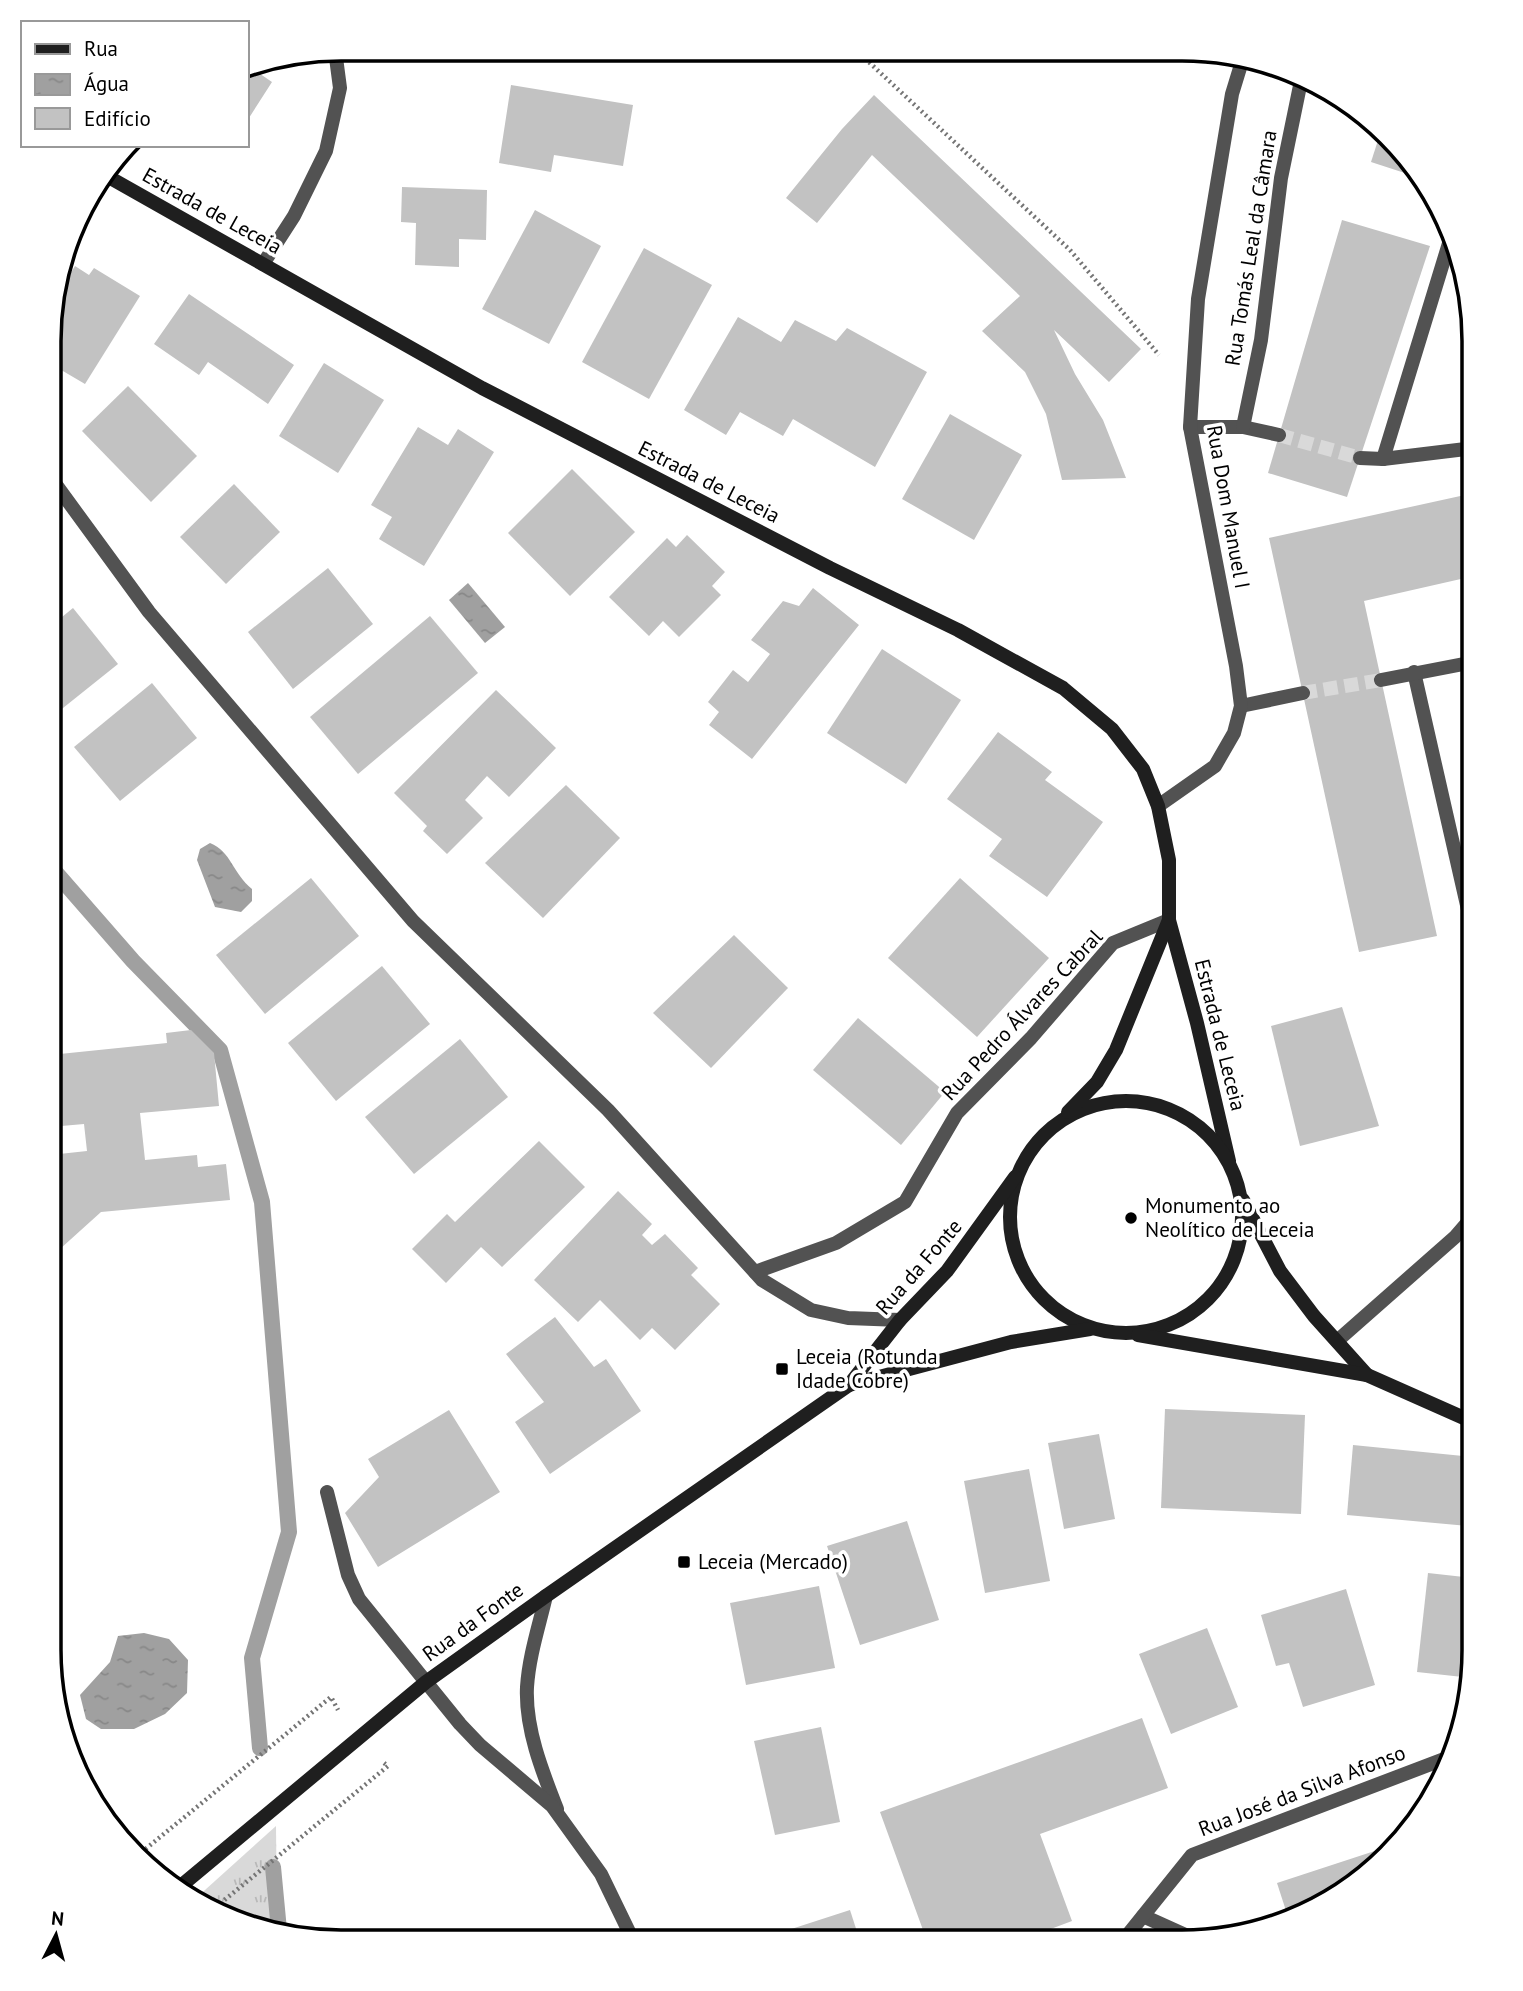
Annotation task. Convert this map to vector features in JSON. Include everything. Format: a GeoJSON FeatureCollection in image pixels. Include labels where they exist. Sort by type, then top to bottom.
{"type":"FeatureCollection","features":[{"type":"Feature","properties":{"kind":"main road","name":"Estrada de Leceia"},"geometry":{"type":"LineString","coordinates":[[113,179],[482,388],[817,561],[958,630],[1063,688],[1112,729],[1143,769],[1158,806],[1169,860],[1169,920],[1230,1161]]}},
{"type":"Feature","properties":{"kind":"main road","name":"Estrada de Leceia"},"geometry":{"type":"LineString","coordinates":[[1062,1119],[1097,1082],[1116,1050],[1169,920]]}},
{"type":"Feature","properties":{"kind":"main road"},"geometry":{"type":"LineString","coordinates":[[1090,1329],[1057,1312],[1030,1285],[1014,1251],[1009,1214],[1015,1177],[1034,1145],[1062,1119],[1096,1104],[1133,1100],[1171,1109],[1204,1130],[1230,1161],[1242,1199],[1280,1270],[1314,1316],[1367,1375]]}},
{"type":"Feature","properties":{"kind":"main road","name":"Rua da Fonte"},"geometry":{"type":"LineString","coordinates":[[185,1882],[426,1682],[546,1595],[849,1385],[900,1320],[947,1271],[1015,1177]]}},
{"type":"Feature","properties":{"kind":"main road"},"geometry":{"type":"LineString","coordinates":[[1130,1334],[1168,1326],[1202,1306],[1219,1286],[1227,1276],[1242,1239],[1242,1199]]}},
{"type":"Feature","properties":{"kind":"main road"},"geometry":{"type":"LineString","coordinates":[[849,1385],[1012,1342],[1090,1329],[1367,1375],[1462,1417]]}},
{"type":"Feature","properties":{"kind":"street"},"geometry":{"type":"LineString","coordinates":[[263,264],[294,216],[326,151],[340,88],[336,61]]}},
{"type":"Feature","properties":{"kind":"street","name":"Rua Dom Manuel I"},"geometry":{"type":"LineString","coordinates":[[1158,806],[1215,766],[1234,733],[1241,706],[1236,666],[1190,427],[1198,299],[1232,94],[1240,68]]}},
{"type":"Feature","properties":{"kind":"street","name":"Rua Tomás Leal da Câmara"},"geometry":{"type":"LineString","coordinates":[[1243,427],[1261,340],[1281,178],[1300,87]]}},
{"type":"Feature","properties":{"kind":"street"},"geometry":{"type":"LineString","coordinates":[[1383,459],[1447,250]]}},
{"type":"Feature","properties":{"kind":"street"},"geometry":{"type":"LineString","coordinates":[[1190,427],[1243,427],[1279,435]]}},
{"type":"Feature","properties":{"kind":"street"},"geometry":{"type":"LineString","coordinates":[[1360,458],[1383,459],[1462,449]]}},
{"type":"Feature","properties":{"kind":"street"},"geometry":{"type":"LineString","coordinates":[[61,492],[149,612],[414,921],[608,1110],[762,1280],[811,1310],[848,1318],[900,1320]]}},
{"type":"Feature","properties":{"kind":"street"},"geometry":{"type":"LineString","coordinates":[[1381,680],[1462,664]]}},
{"type":"Feature","properties":{"kind":"street"},"geometry":{"type":"LineString","coordinates":[[1414,672],[1462,883]]}},
{"type":"Feature","properties":{"kind":"street"},"geometry":{"type":"LineString","coordinates":[[1241,706],[1303,693]]}},
{"type":"Feature","properties":{"kind":"street","name":"Rua Pedro Álvares Cabral"},"geometry":{"type":"LineString","coordinates":[[755,1272],[836,1243],[905,1202],[957,1113],[1031,1038],[1114,943],[1169,920]]}},
{"type":"Feature","properties":{"kind":"street"},"geometry":{"type":"LineString","coordinates":[[1337,1341],[1462,1229]]}},
{"type":"Feature","properties":{"kind":"street"},"geometry":{"type":"LineString","coordinates":[[327,1492],[348,1575],[359,1599],[467,1731],[552,1806],[601,1874],[628,1930]]}},
{"type":"Feature","properties":{"kind":"street"},"geometry":{"type":"LineString","coordinates":[[546,1595],[530,1663],[527,1690],[536,1750],[560,1817]]}},
{"type":"Feature","properties":{"kind":"street","name":"Rua José da Silva Afonso"},"geometry":{"type":"LineString","coordinates":[[1132,1930],[1192,1855],[1438,1761]]}},
{"type":"Feature","properties":{"kind":"street"},"geometry":{"type":"LineString","coordinates":[[1143,1916],[1174,1930]]}},
{"type":"Feature","properties":{"kind":"path"},"geometry":{"type":"LineString","coordinates":[[868,61],[1070,250],[1162,359],[1192,377]]}},
{"type":"Feature","properties":{"kind":"path"},"geometry":{"type":"LineString","coordinates":[[145,1850],[331,1697],[355,1742]]}},
{"type":"Feature","properties":{"kind":"green space"},"geometry":{"type":"Polygon","coordinates":[[[276,1826],[277,1922],[251,1915],[202,1893],[276,1826]]]}},
{"type":"Feature","properties":{"kind":"water"},"geometry":{"type":"Polygon","coordinates":[[[468,583],[505,627],[485,643],[449,600],[468,583]]]}},
{"type":"Feature","properties":{"kind":"water"},"geometry":{"type":"Polygon","coordinates":[[[210,843],[223,851],[240,877],[252,889],[252,901],[241,912],[215,907],[197,860],[200,849],[210,843]]]}},
{"type":"Feature","properties":{"kind":"water"},"geometry":{"type":"Polygon","coordinates":[[[144,1633],[169,1639],[188,1660],[187,1693],[165,1714],[134,1729],[101,1729],[86,1719],[80,1695],[110,1662],[118,1636],[144,1633]]]}},
{"type":"Feature","properties":{"kind":"building"},"geometry":{"type":"Polygon","coordinates":[[[260,74],[272,82],[248,119],[248,77],[260,74]]]}},
{"type":"Feature","properties":{"kind":"building"},"geometry":{"type":"Polygon","coordinates":[[[511,85],[633,105],[623,166],[554,155],[551,172],[499,163],[511,85]]]}},
{"type":"Feature","properties":{"kind":"building"},"geometry":{"type":"Polygon","coordinates":[[[874,95],[1141,349],[1109,382],[1054,330],[1075,374],[1103,420],[1126,478],[1062,480],[1046,414],[1025,372],[982,331],[1020,296],[872,155],[817,223],[786,198],[842,129],[874,95]]]}},
{"type":"Feature","properties":{"kind":"building"},"geometry":{"type":"Polygon","coordinates":[[[1378,141],[1406,173],[1371,162],[1378,141]]]}},
{"type":"Feature","properties":{"kind":"building"},"geometry":{"type":"Polygon","coordinates":[[[402,187],[487,190],[486,240],[459,239],[459,267],[415,265],[416,223],[401,222],[402,187]]]}},
{"type":"Feature","properties":{"kind":"building"},"geometry":{"type":"Polygon","coordinates":[[[535,210],[601,246],[549,344],[482,309],[535,210]]]}},
{"type":"Feature","properties":{"kind":"building"},"geometry":{"type":"Polygon","coordinates":[[[1342,220],[1430,246],[1347,497],[1268,473],[1342,220]]]}},
{"type":"Feature","properties":{"kind":"building"},"geometry":{"type":"Polygon","coordinates":[[[644,248],[712,285],[649,399],[582,362],[644,248]]]}},
{"type":"Feature","properties":{"kind":"building"},"geometry":{"type":"Polygon","coordinates":[[[75,266],[89,275],[94,268],[140,296],[85,384],[61,370],[62,323],[70,274],[75,266]]]}},
{"type":"Feature","properties":{"kind":"building"},"geometry":{"type":"Polygon","coordinates":[[[189,294],[294,365],[268,404],[208,362],[199,375],[154,344],[189,294]]]}},
{"type":"Feature","properties":{"kind":"building"},"geometry":{"type":"Polygon","coordinates":[[[738,317],[781,342],[795,320],[836,341],[847,328],[927,372],[875,467],[793,419],[783,436],[740,412],[726,435],[684,410],[738,317]]]}},
{"type":"Feature","properties":{"kind":"building"},"geometry":{"type":"Polygon","coordinates":[[[324,363],[384,400],[338,473],[279,436],[324,363]]]}},
{"type":"Feature","properties":{"kind":"building"},"geometry":{"type":"Polygon","coordinates":[[[128,386],[197,456],[151,502],[82,431],[128,386]]]}},
{"type":"Feature","properties":{"kind":"building"},"geometry":{"type":"Polygon","coordinates":[[[950,414],[1022,455],[974,540],[902,499],[950,414]]]}},
{"type":"Feature","properties":{"kind":"building"},"geometry":{"type":"Polygon","coordinates":[[[418,427],[448,445],[458,429],[494,452],[424,566],[379,539],[392,517],[371,505],[418,427]]]}},
{"type":"Feature","properties":{"kind":"building"},"geometry":{"type":"Polygon","coordinates":[[[572,469],[635,532],[570,596],[508,533],[572,469]]]}},
{"type":"Feature","properties":{"kind":"building"},"geometry":{"type":"Polygon","coordinates":[[[234,484],[280,532],[226,584],[180,537],[234,484]]]}},
{"type":"Feature","properties":{"kind":"building"},"geometry":{"type":"Polygon","coordinates":[[[1462,496],[1462,579],[1364,601],[1437,936],[1359,952],[1269,538],[1462,496]]]}},
{"type":"Feature","properties":{"kind":"building"},"geometry":{"type":"Polygon","coordinates":[[[687,535],[725,572],[712,586],[721,595],[679,637],[663,621],[649,636],[609,597],[667,538],[676,547],[687,535]]]}},
{"type":"Feature","properties":{"kind":"building"},"geometry":{"type":"Polygon","coordinates":[[[328,568],[373,624],[293,689],[248,632],[328,568]]]}},
{"type":"Feature","properties":{"kind":"building"},"geometry":{"type":"Polygon","coordinates":[[[813,588],[859,625],[752,759],[709,725],[719,712],[708,702],[733,670],[748,682],[770,654],[751,640],[783,601],[799,606],[813,588]]]}},
{"type":"Feature","properties":{"kind":"building"},"geometry":{"type":"Polygon","coordinates":[[[73,608],[118,664],[61,710],[61,618],[73,608]]]}},
{"type":"Feature","properties":{"kind":"building"},"geometry":{"type":"Polygon","coordinates":[[[430,616],[478,673],[358,774],[310,717],[430,616]]]}},
{"type":"Feature","properties":{"kind":"building"},"geometry":{"type":"Polygon","coordinates":[[[882,649],[961,700],[906,784],[827,733],[882,649]]]}},
{"type":"Feature","properties":{"kind":"building"},"geometry":{"type":"Polygon","coordinates":[[[152,683],[197,738],[120,801],[74,747],[152,683]]]}},
{"type":"Feature","properties":{"kind":"building"},"geometry":{"type":"Polygon","coordinates":[[[496,690],[556,748],[509,797],[487,776],[465,800],[483,818],[447,854],[423,831],[427,826],[394,793],[496,690]]]}},
{"type":"Feature","properties":{"kind":"building"},"geometry":{"type":"Polygon","coordinates":[[[998,732],[1052,772],[1045,780],[1103,822],[1047,897],[989,856],[1002,839],[947,799],[998,732]]]}},
{"type":"Feature","properties":{"kind":"building"},"geometry":{"type":"Polygon","coordinates":[[[566,785],[620,838],[543,918],[485,863],[566,785]]]}},
{"type":"Feature","properties":{"kind":"building"},"geometry":{"type":"Polygon","coordinates":[[[311,878],[359,936],[265,1014],[216,955],[311,878]]]}},
{"type":"Feature","properties":{"kind":"building"},"geometry":{"type":"Polygon","coordinates":[[[960,878],[1049,958],[977,1037],[888,958],[960,878]]]}},
{"type":"Feature","properties":{"kind":"building"},"geometry":{"type":"Polygon","coordinates":[[[734,935],[788,988],[711,1068],[653,1013],[734,935]]]}},
{"type":"Feature","properties":{"kind":"building"},"geometry":{"type":"Polygon","coordinates":[[[382,966],[430,1024],[336,1101],[288,1043],[382,966]]]}},
{"type":"Feature","properties":{"kind":"building"},"geometry":{"type":"Polygon","coordinates":[[[1342,1007],[1379,1126],[1300,1146],[1271,1026],[1342,1007]]]}},
{"type":"Feature","properties":{"kind":"building"},"geometry":{"type":"Polygon","coordinates":[[[858,1018],[945,1092],[901,1145],[813,1070],[858,1018]]]}},
{"type":"Feature","properties":{"kind":"building"},"geometry":{"type":"Polygon","coordinates":[[[191,1030],[214,1053],[219,1106],[140,1113],[145,1160],[197,1155],[198,1167],[226,1164],[230,1200],[101,1212],[61,1248],[61,1154],[87,1151],[84,1124],[61,1126],[61,1054],[167,1043],[166,1033],[191,1030]]]}},
{"type":"Feature","properties":{"kind":"building"},"geometry":{"type":"Polygon","coordinates":[[[460,1039],[508,1097],[414,1174],[365,1117],[460,1039]]]}},
{"type":"Feature","properties":{"kind":"building"},"geometry":{"type":"Polygon","coordinates":[[[539,1141],[585,1187],[502,1267],[481,1247],[446,1283],[412,1249],[447,1214],[455,1222],[539,1141]]]}},
{"type":"Feature","properties":{"kind":"building"},"geometry":{"type":"Polygon","coordinates":[[[618,1191],[652,1224],[642,1235],[652,1245],[665,1234],[698,1268],[691,1275],[720,1304],[675,1350],[652,1328],[640,1340],[600,1300],[578,1322],[534,1280],[618,1191]]]}},
{"type":"Feature","properties":{"kind":"building"},"geometry":{"type":"Polygon","coordinates":[[[555,1317],[594,1367],[606,1359],[641,1411],[550,1474],[515,1422],[544,1402],[506,1354],[555,1317]]]}},
{"type":"Feature","properties":{"kind":"building"},"geometry":{"type":"Polygon","coordinates":[[[1165,1409],[1305,1415],[1301,1514],[1161,1508],[1165,1409]]]}},
{"type":"Feature","properties":{"kind":"building"},"geometry":{"type":"Polygon","coordinates":[[[449,1410],[500,1492],[378,1567],[345,1513],[379,1477],[368,1459],[449,1410]]]}},
{"type":"Feature","properties":{"kind":"building"},"geometry":{"type":"Polygon","coordinates":[[[1099,1434],[1115,1519],[1064,1529],[1048,1443],[1099,1434]]]}},
{"type":"Feature","properties":{"kind":"building"},"geometry":{"type":"Polygon","coordinates":[[[1353,1445],[1462,1456],[1462,1525],[1347,1515],[1353,1445]]]}},
{"type":"Feature","properties":{"kind":"building"},"geometry":{"type":"Polygon","coordinates":[[[1029,1469],[1050,1581],[985,1593],[964,1481],[1029,1469]]]}},
{"type":"Feature","properties":{"kind":"building"},"geometry":{"type":"Polygon","coordinates":[[[907,1521],[939,1620],[860,1645],[827,1546],[907,1521]]]}},
{"type":"Feature","properties":{"kind":"building"},"geometry":{"type":"Polygon","coordinates":[[[1428,1573],[1462,1577],[1460,1677],[1417,1672],[1428,1573]]]}},
{"type":"Feature","properties":{"kind":"building"},"geometry":{"type":"Polygon","coordinates":[[[819,1586],[835,1668],[746,1685],[730,1603],[819,1586]]]}},
{"type":"Feature","properties":{"kind":"building"},"geometry":{"type":"Polygon","coordinates":[[[1346,1589],[1375,1685],[1303,1707],[1289,1663],[1276,1666],[1261,1615],[1346,1589]]]}},
{"type":"Feature","properties":{"kind":"building"},"geometry":{"type":"Polygon","coordinates":[[[1207,1628],[1238,1707],[1171,1734],[1139,1654],[1207,1628]]]}},
{"type":"Feature","properties":{"kind":"building"},"geometry":{"type":"Polygon","coordinates":[[[1142,1718],[1168,1788],[1040,1834],[1072,1921],[1048,1930],[923,1930],[880,1812],[1142,1718]]]}},
{"type":"Feature","properties":{"kind":"building"},"geometry":{"type":"Polygon","coordinates":[[[821,1727],[840,1822],[775,1835],[754,1741],[821,1727]]]}},
{"type":"Feature","properties":{"kind":"building"},"geometry":{"type":"Polygon","coordinates":[[[1378,1850],[1337,1883],[1286,1909],[1277,1883],[1378,1850]]]}},
{"type":"Feature","properties":{"kind":"building"},"geometry":{"type":"Polygon","coordinates":[[[850,1910],[856,1930],[788,1930],[850,1910]]]}},
{"type":"Feature","properties":{"kind":"waterway"},"geometry":{"type":"LineString","coordinates":[[61,879],[133,961],[220,1050],[262,1202],[289,1532],[252,1658],[260,1748]]}},
{"type":"Feature","properties":{"kind":"waterway"},"geometry":{"type":"LineString","coordinates":[[273,1867],[278,1922]]}},
{"type":"Feature","properties":{"kind":"tunnel"},"geometry":{"type":"LineString","coordinates":[[1279,435],[1360,458]]}},
{"type":"Feature","properties":{"kind":"tunnel"},"geometry":{"type":"LineString","coordinates":[[1303,693],[1381,680]]}},
{"type":"Feature","properties":{"kind":"place","name":"Monumento ao Neolítico de Leceia"},"geometry":{"type":"Point","coordinates":[1131,1218]}},
{"type":"Feature","properties":{"kind":"place","name":"Leceia (Rotunda Idade Cobre)"},"geometry":{"type":"Point","coordinates":[782,1369]}},
{"type":"Feature","properties":{"kind":"place","name":"Leceia (Mercado)"},"geometry":{"type":"Point","coordinates":[684,1562]}}]}
